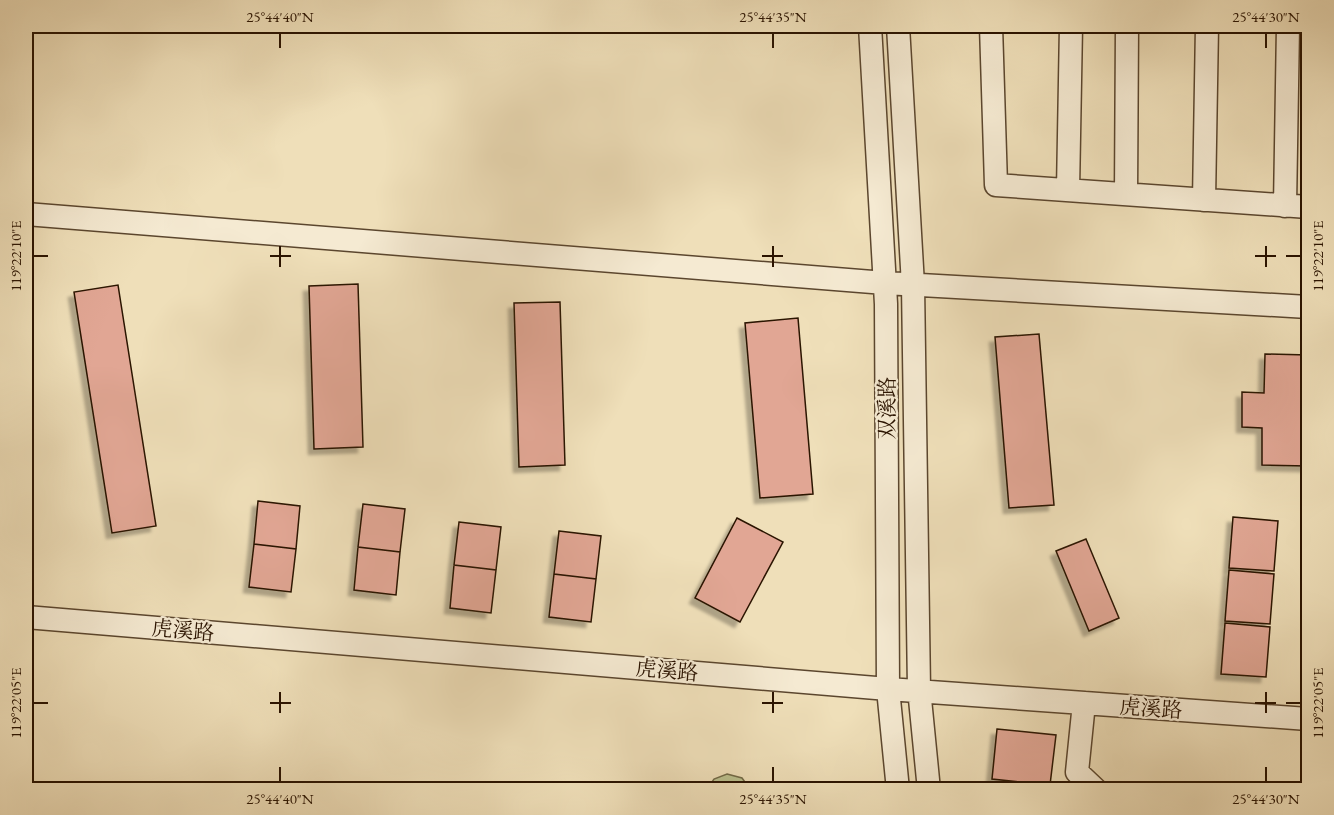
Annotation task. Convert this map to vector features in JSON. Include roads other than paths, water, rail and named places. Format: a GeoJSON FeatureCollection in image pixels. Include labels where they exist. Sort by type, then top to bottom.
{"type":"FeatureCollection","features":[{"type":"Feature","properties":{"kind":"street","name":"双溪路"},"geometry":{"type":"LineString","coordinates":[[870,26],[885,283],[888,689],[898,789]]}},
{"type":"Feature","properties":{"kind":"street","name":"双溪路"},"geometry":{"type":"LineString","coordinates":[[898,26],[913,285],[919,689],[929,789]]}},
{"type":"Feature","properties":{"kind":"street"},"geometry":{"type":"LineString","coordinates":[[991,26],[996,185],[1308,207]]}},
{"type":"Feature","properties":{"kind":"street"},"geometry":{"type":"LineString","coordinates":[[1068,190],[1071,26]]}},
{"type":"Feature","properties":{"kind":"street"},"geometry":{"type":"LineString","coordinates":[[1126,194],[1127,26]]}},
{"type":"Feature","properties":{"kind":"street"},"geometry":{"type":"LineString","coordinates":[[1204,200],[1207,26]]}},
{"type":"Feature","properties":{"kind":"street"},"geometry":{"type":"LineString","coordinates":[[1285,206],[1288,26]]}},
{"type":"Feature","properties":{"kind":"street"},"geometry":{"type":"LineString","coordinates":[[26,214],[885,283],[1308,307]]}},
{"type":"Feature","properties":{"kind":"street","name":"虎溪路"},"geometry":{"type":"LineString","coordinates":[[26,617],[888,689],[919,689],[1308,719]]}},
{"type":"Feature","properties":{"kind":"street"},"geometry":{"type":"LineString","coordinates":[[1084,703],[1077,772],[1096,789]]}}]}
